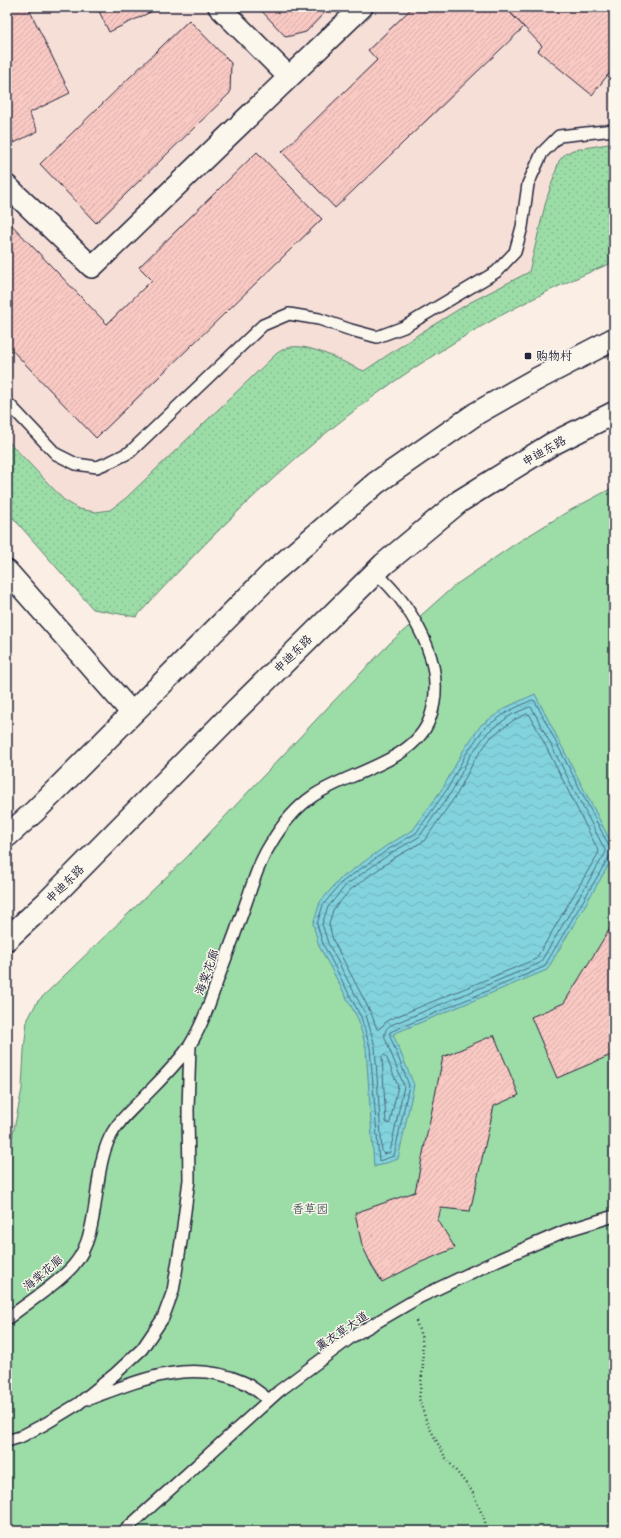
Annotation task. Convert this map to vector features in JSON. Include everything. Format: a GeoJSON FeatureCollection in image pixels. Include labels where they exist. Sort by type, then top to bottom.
{"type":"FeatureCollection","features":[{"type":"Feature","properties":{"kind":"street"},"geometry":{"type":"LineString","coordinates":[[219,7],[289,77]]}},
{"type":"Feature","properties":{"kind":"street"},"geometry":{"type":"LineString","coordinates":[[7,186],[92,267],[362,7]]}},
{"type":"Feature","properties":{"kind":"street"},"geometry":{"type":"LineString","coordinates":[[7,836],[35,810],[272,573],[376,484],[477,413],[535,380],[614,339]]}},
{"type":"Feature","properties":{"kind":"street","name":"申迪东路"},"geometry":{"type":"LineString","coordinates":[[7,938],[47,902],[233,713],[376,572],[460,501],[552,444],[614,413]]}},
{"type":"Feature","properties":{"kind":"street"},"geometry":{"type":"LineString","coordinates":[[8,574],[132,713]]}},
{"type":"Feature","properties":{"kind":"lane"},"geometry":{"type":"LineString","coordinates":[[7,402],[56,454],[76,464],[96,467],[112,461],[130,452],[263,325],[289,314],[319,319],[378,337],[404,328],[496,272],[515,252],[522,227],[528,184],[542,153],[559,136],[614,130]]}},
{"type":"Feature","properties":{"kind":"lane","name":"海棠花廊"},"geometry":{"type":"LineString","coordinates":[[7,1319],[60,1278],[74,1265],[85,1246],[91,1225],[102,1159],[110,1136],[126,1116],[175,1064],[190,1045],[205,1015],[258,870],[268,847],[280,828],[296,810],[313,796],[339,782],[390,759],[410,747],[423,734],[430,720],[436,698],[435,675],[430,654],[420,631],[404,603],[376,572]]}},
{"type":"Feature","properties":{"kind":"lane"},"geometry":{"type":"LineString","coordinates":[[7,1441],[20,1437],[45,1424],[78,1404],[116,1374],[142,1349],[164,1318],[173,1291],[182,1242],[189,1180],[188,1110],[190,1045]]}},
{"type":"Feature","properties":{"kind":"lane","name":"薰衣草大道"},"geometry":{"type":"LineString","coordinates":[[124,1531],[269,1400],[353,1336],[410,1303],[500,1259],[565,1231],[614,1216]]}},
{"type":"Feature","properties":{"kind":"lane"},"geometry":{"type":"LineString","coordinates":[[78,1404],[145,1379],[167,1373],[189,1371],[218,1374],[244,1383],[269,1400]]}},
{"type":"Feature","properties":{"kind":"path"},"geometry":{"type":"LineString","coordinates":[[410,1303],[422,1339],[423,1366],[419,1399],[427,1423],[445,1457],[472,1491],[485,1521],[486,1531]]}},
{"type":"Feature","properties":{"kind":"shaded area"},"geometry":{"type":"Polygon","coordinates":[[[7,7],[614,7],[614,233],[469,303],[379,361],[289,425],[130,583],[7,487],[7,7]]]}},
{"type":"Feature","properties":{"kind":"green space"},"geometry":{"type":"Polygon","coordinates":[[[614,143],[614,262],[523,304],[479,328],[394,382],[353,412],[314,443],[240,510],[204,545],[136,617],[93,609],[7,511],[7,440],[64,500],[79,509],[96,512],[110,510],[126,498],[276,354],[283,350],[296,347],[315,350],[364,371],[422,332],[469,303],[529,272],[546,201],[559,161],[565,154],[573,150],[614,143]]]}},
{"type":"Feature","properties":{"kind":"green space","name":"香草园"},"geometry":{"type":"Polygon","coordinates":[[[614,487],[614,1531],[7,1531],[7,1152],[14,1129],[22,1089],[27,1021],[37,1002],[188,856],[390,643],[454,586],[515,544],[567,512],[614,487]]]}},
{"type":"Feature","properties":{"kind":"water"},"geometry":{"type":"Polygon","coordinates":[[[535,694],[614,848],[614,856],[547,970],[393,1034],[414,1085],[398,1159],[374,1167],[366,1048],[358,1019],[319,946],[313,924],[320,902],[340,879],[386,846],[413,830],[444,786],[463,751],[481,725],[507,707],[535,694]]]}},
{"type":"Feature","properties":{"kind":"building"},"geometry":{"type":"Polygon","coordinates":[[[7,7],[28,7],[70,93],[29,113],[38,131],[14,143],[7,129],[7,7]]]}},
{"type":"Feature","properties":{"kind":"building"},"geometry":{"type":"Polygon","coordinates":[[[97,7],[161,7],[109,32],[97,7]]]}},
{"type":"Feature","properties":{"kind":"building"},"geometry":{"type":"Polygon","coordinates":[[[258,7],[330,7],[306,32],[286,37],[258,7]]]}},
{"type":"Feature","properties":{"kind":"building"},"geometry":{"type":"Polygon","coordinates":[[[413,7],[505,7],[524,27],[335,208],[282,152],[377,60],[368,50],[413,7]]]}},
{"type":"Feature","properties":{"kind":"building"},"geometry":{"type":"Polygon","coordinates":[[[505,7],[614,7],[614,67],[592,95],[538,51],[542,46],[505,7]]]}},
{"type":"Feature","properties":{"kind":"building"},"geometry":{"type":"Polygon","coordinates":[[[189,20],[231,63],[230,93],[96,223],[40,164],[189,20]]]}},
{"type":"Feature","properties":{"kind":"building"},"geometry":{"type":"Polygon","coordinates":[[[257,152],[322,219],[96,438],[7,345],[7,220],[107,324],[152,280],[139,267],[257,152]]]}},
{"type":"Feature","properties":{"kind":"building"},"geometry":{"type":"Polygon","coordinates":[[[614,922],[614,1052],[611,1055],[557,1078],[531,1017],[564,1003],[614,922]]]}},
{"type":"Feature","properties":{"kind":"building"},"geometry":{"type":"Polygon","coordinates":[[[494,1035],[519,1095],[494,1106],[470,1211],[441,1208],[438,1220],[455,1248],[419,1263],[382,1282],[362,1245],[355,1213],[415,1192],[443,1057],[494,1035]]]}},
{"type":"Feature","properties":{"kind":"place","name":"购物村"},"geometry":{"type":"Point","coordinates":[528,356]}}]}
